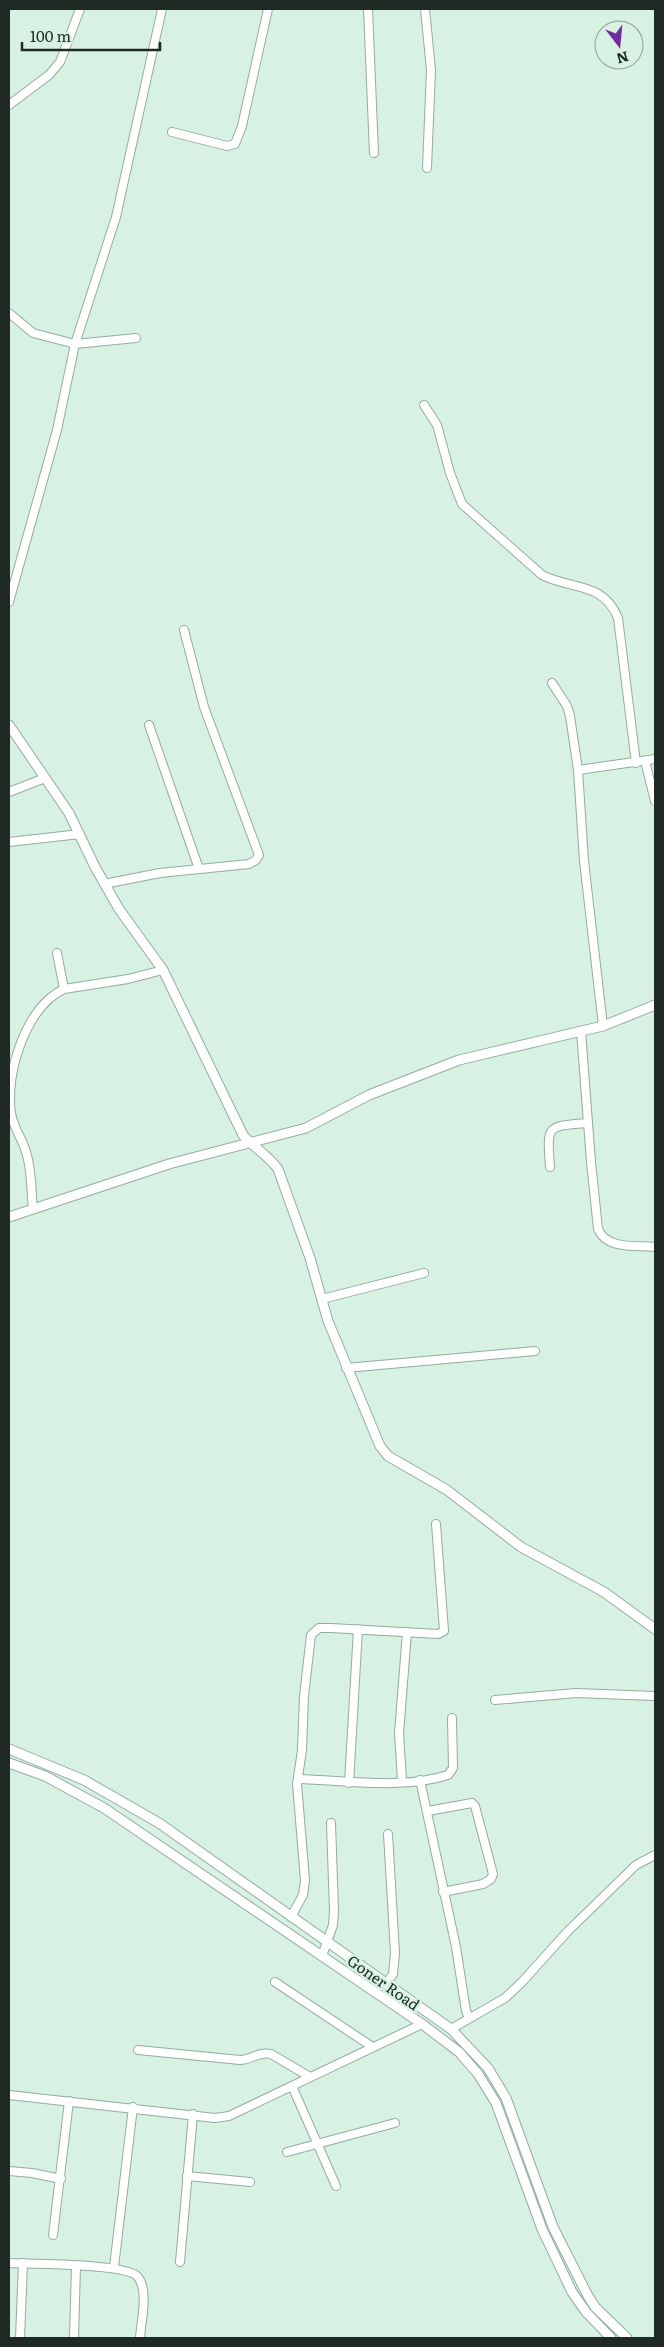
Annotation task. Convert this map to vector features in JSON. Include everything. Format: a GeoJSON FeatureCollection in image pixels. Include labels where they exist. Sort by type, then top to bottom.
{"type":"FeatureCollection","features":[{"type":"Feature","properties":{"kind":"street"},"geometry":{"type":"LineString","coordinates":[[9,602],[57,430],[75,344],[116,217],[162,9]]}},
{"type":"Feature","properties":{"kind":"street"},"geometry":{"type":"LineString","coordinates":[[172,132],[227,146],[235,144],[242,126],[268,9]]}},
{"type":"Feature","properties":{"kind":"street"},"geometry":{"type":"LineString","coordinates":[[368,9],[374,153]]}},
{"type":"Feature","properties":{"kind":"street"},"geometry":{"type":"LineString","coordinates":[[425,9],[430,70],[427,168]]}},
{"type":"Feature","properties":{"kind":"street"},"geometry":{"type":"LineString","coordinates":[[9,104],[55,69],[60,62],[79,12]]}},
{"type":"Feature","properties":{"kind":"street"},"geometry":{"type":"LineString","coordinates":[[9,313],[33,333],[75,344],[136,338]]}},
{"type":"Feature","properties":{"kind":"street"},"geometry":{"type":"LineString","coordinates":[[424,405],[437,425],[456,492],[468,510],[542,575],[601,594],[615,609],[618,618],[636,763]]}},
{"type":"Feature","properties":{"kind":"street"},"geometry":{"type":"LineString","coordinates":[[104,884],[160,873],[249,864],[256,860],[259,855],[204,707],[184,630]]}},
{"type":"Feature","properties":{"kind":"street"},"geometry":{"type":"LineString","coordinates":[[552,683],[567,706],[570,716],[578,770],[586,879],[604,1026]]}},
{"type":"Feature","properties":{"kind":"street"},"geometry":{"type":"LineString","coordinates":[[9,725],[69,813],[104,884],[119,909],[163,970],[238,1126],[250,1143],[262,1151],[278,1169],[294,1211],[328,1321],[380,1446],[388,1456],[447,1490],[521,1547],[604,1592],[655,1629]]}},
{"type":"Feature","properties":{"kind":"street"},"geometry":{"type":"LineString","coordinates":[[149,725],[199,869]]}},
{"type":"Feature","properties":{"kind":"street"},"geometry":{"type":"LineString","coordinates":[[578,770],[655,759]]}},
{"type":"Feature","properties":{"kind":"street"},"geometry":{"type":"LineString","coordinates":[[645,761],[655,801]]}},
{"type":"Feature","properties":{"kind":"street"},"geometry":{"type":"LineString","coordinates":[[9,792],[45,778]]}},
{"type":"Feature","properties":{"kind":"street"},"geometry":{"type":"LineString","coordinates":[[9,842],[80,834]]}},
{"type":"Feature","properties":{"kind":"street"},"geometry":{"type":"LineString","coordinates":[[57,953],[64,989]]}},
{"type":"Feature","properties":{"kind":"street"},"geometry":{"type":"LineString","coordinates":[[33,1209],[27,1154],[13,1124],[11,1114],[12,1081],[27,1026],[54,994],[64,989],[128,979],[163,970]]}},
{"type":"Feature","properties":{"kind":"street"},"geometry":{"type":"LineString","coordinates":[[9,1217],[169,1164],[306,1128],[369,1095],[460,1060],[604,1026],[655,1005]]}},
{"type":"Feature","properties":{"kind":"street"},"geometry":{"type":"LineString","coordinates":[[581,1031],[598,1229],[602,1238],[612,1243],[655,1247]]}},
{"type":"Feature","properties":{"kind":"street"},"geometry":{"type":"LineString","coordinates":[[550,1167],[548,1136],[550,1130],[558,1125],[588,1123]]}},
{"type":"Feature","properties":{"kind":"street"},"geometry":{"type":"LineString","coordinates":[[322,1299],[424,1273]]}},
{"type":"Feature","properties":{"kind":"street"},"geometry":{"type":"LineString","coordinates":[[346,1368],[535,1351]]}},
{"type":"Feature","properties":{"kind":"street"},"geometry":{"type":"LineString","coordinates":[[291,1917],[303,1896],[305,1880],[298,1780],[311,1635],[319,1628],[358,1628],[438,1634],[444,1631],[436,1524]]}},
{"type":"Feature","properties":{"kind":"street"},"geometry":{"type":"LineString","coordinates":[[349,1783],[358,1628]]}},
{"type":"Feature","properties":{"kind":"street"},"geometry":{"type":"LineString","coordinates":[[402,1781],[399,1734],[407,1632]]}},
{"type":"Feature","properties":{"kind":"street"},"geometry":{"type":"LineString","coordinates":[[495,1700],[576,1694],[655,1696]]}},
{"type":"Feature","properties":{"kind":"street"},"geometry":{"type":"LineString","coordinates":[[298,1780],[364,1784],[420,1780],[448,1774],[452,1768],[452,1718]]}},
{"type":"Feature","properties":{"kind":"street","name":"Goner Road"},"geometry":{"type":"LineString","coordinates":[[9,1750],[84,1780],[159,1823],[451,2029],[488,2068],[506,2098],[554,2227],[588,2296],[595,2307],[627,2338]]}},
{"type":"Feature","properties":{"kind":"street","name":"Goner Road"},"geometry":{"type":"LineString","coordinates":[[9,1763],[45,1776],[104,1808],[422,2024],[458,2052],[478,2074],[496,2103],[542,2229],[572,2292],[586,2312],[612,2338]]}},
{"type":"Feature","properties":{"kind":"street"},"geometry":{"type":"LineString","coordinates":[[420,1780],[428,1811],[442,1892],[456,1947],[466,2011],[469,2018]]}},
{"type":"Feature","properties":{"kind":"street"},"geometry":{"type":"LineString","coordinates":[[428,1811],[472,1802],[475,1806],[493,1874],[492,1879],[483,1884],[442,1892]]}},
{"type":"Feature","properties":{"kind":"street"},"geometry":{"type":"LineString","coordinates":[[148,1838],[159,1823]]}},
{"type":"Feature","properties":{"kind":"street"},"geometry":{"type":"LineString","coordinates":[[322,1956],[328,1943],[334,1911],[331,1823]]}},
{"type":"Feature","properties":{"kind":"street"},"geometry":{"type":"LineString","coordinates":[[386,1984],[393,1974],[395,1954],[388,1834]]}},
{"type":"Feature","properties":{"kind":"street"},"geometry":{"type":"LineString","coordinates":[[439,2037],[505,1998],[568,1931],[636,1865],[655,1855]]}},
{"type":"Feature","properties":{"kind":"street"},"geometry":{"type":"LineString","coordinates":[[275,1982],[371,2046]]}},
{"type":"Feature","properties":{"kind":"street"},"geometry":{"type":"LineString","coordinates":[[9,2095],[134,2107],[215,2118],[228,2116],[371,2046],[422,2024],[430,2014]]}},
{"type":"Feature","properties":{"kind":"street"},"geometry":{"type":"LineString","coordinates":[[138,2050],[240,2060],[246,2060],[264,2052],[271,2054],[310,2077]]}},
{"type":"Feature","properties":{"kind":"street"},"geometry":{"type":"LineString","coordinates":[[292,2086],[336,2186]]}},
{"type":"Feature","properties":{"kind":"street"},"geometry":{"type":"LineString","coordinates":[[53,2235],[69,2101]]}},
{"type":"Feature","properties":{"kind":"street"},"geometry":{"type":"LineString","coordinates":[[114,2268],[134,2107]]}},
{"type":"Feature","properties":{"kind":"street"},"geometry":{"type":"LineString","coordinates":[[180,2262],[193,2114]]}},
{"type":"Feature","properties":{"kind":"street"},"geometry":{"type":"LineString","coordinates":[[287,2152],[395,2123]]}},
{"type":"Feature","properties":{"kind":"street"},"geometry":{"type":"LineString","coordinates":[[9,2171],[32,2173],[61,2179]]}},
{"type":"Feature","properties":{"kind":"street"},"geometry":{"type":"LineString","coordinates":[[188,2176],[250,2182]]}},
{"type":"Feature","properties":{"kind":"street"},"geometry":{"type":"LineString","coordinates":[[9,2263],[114,2268],[132,2271],[140,2282],[143,2291],[140,2338]]}},
{"type":"Feature","properties":{"kind":"street"},"geometry":{"type":"LineString","coordinates":[[20,2338],[23,2264]]}},
{"type":"Feature","properties":{"kind":"street"},"geometry":{"type":"LineString","coordinates":[[74,2338],[76,2266]]}}]}
